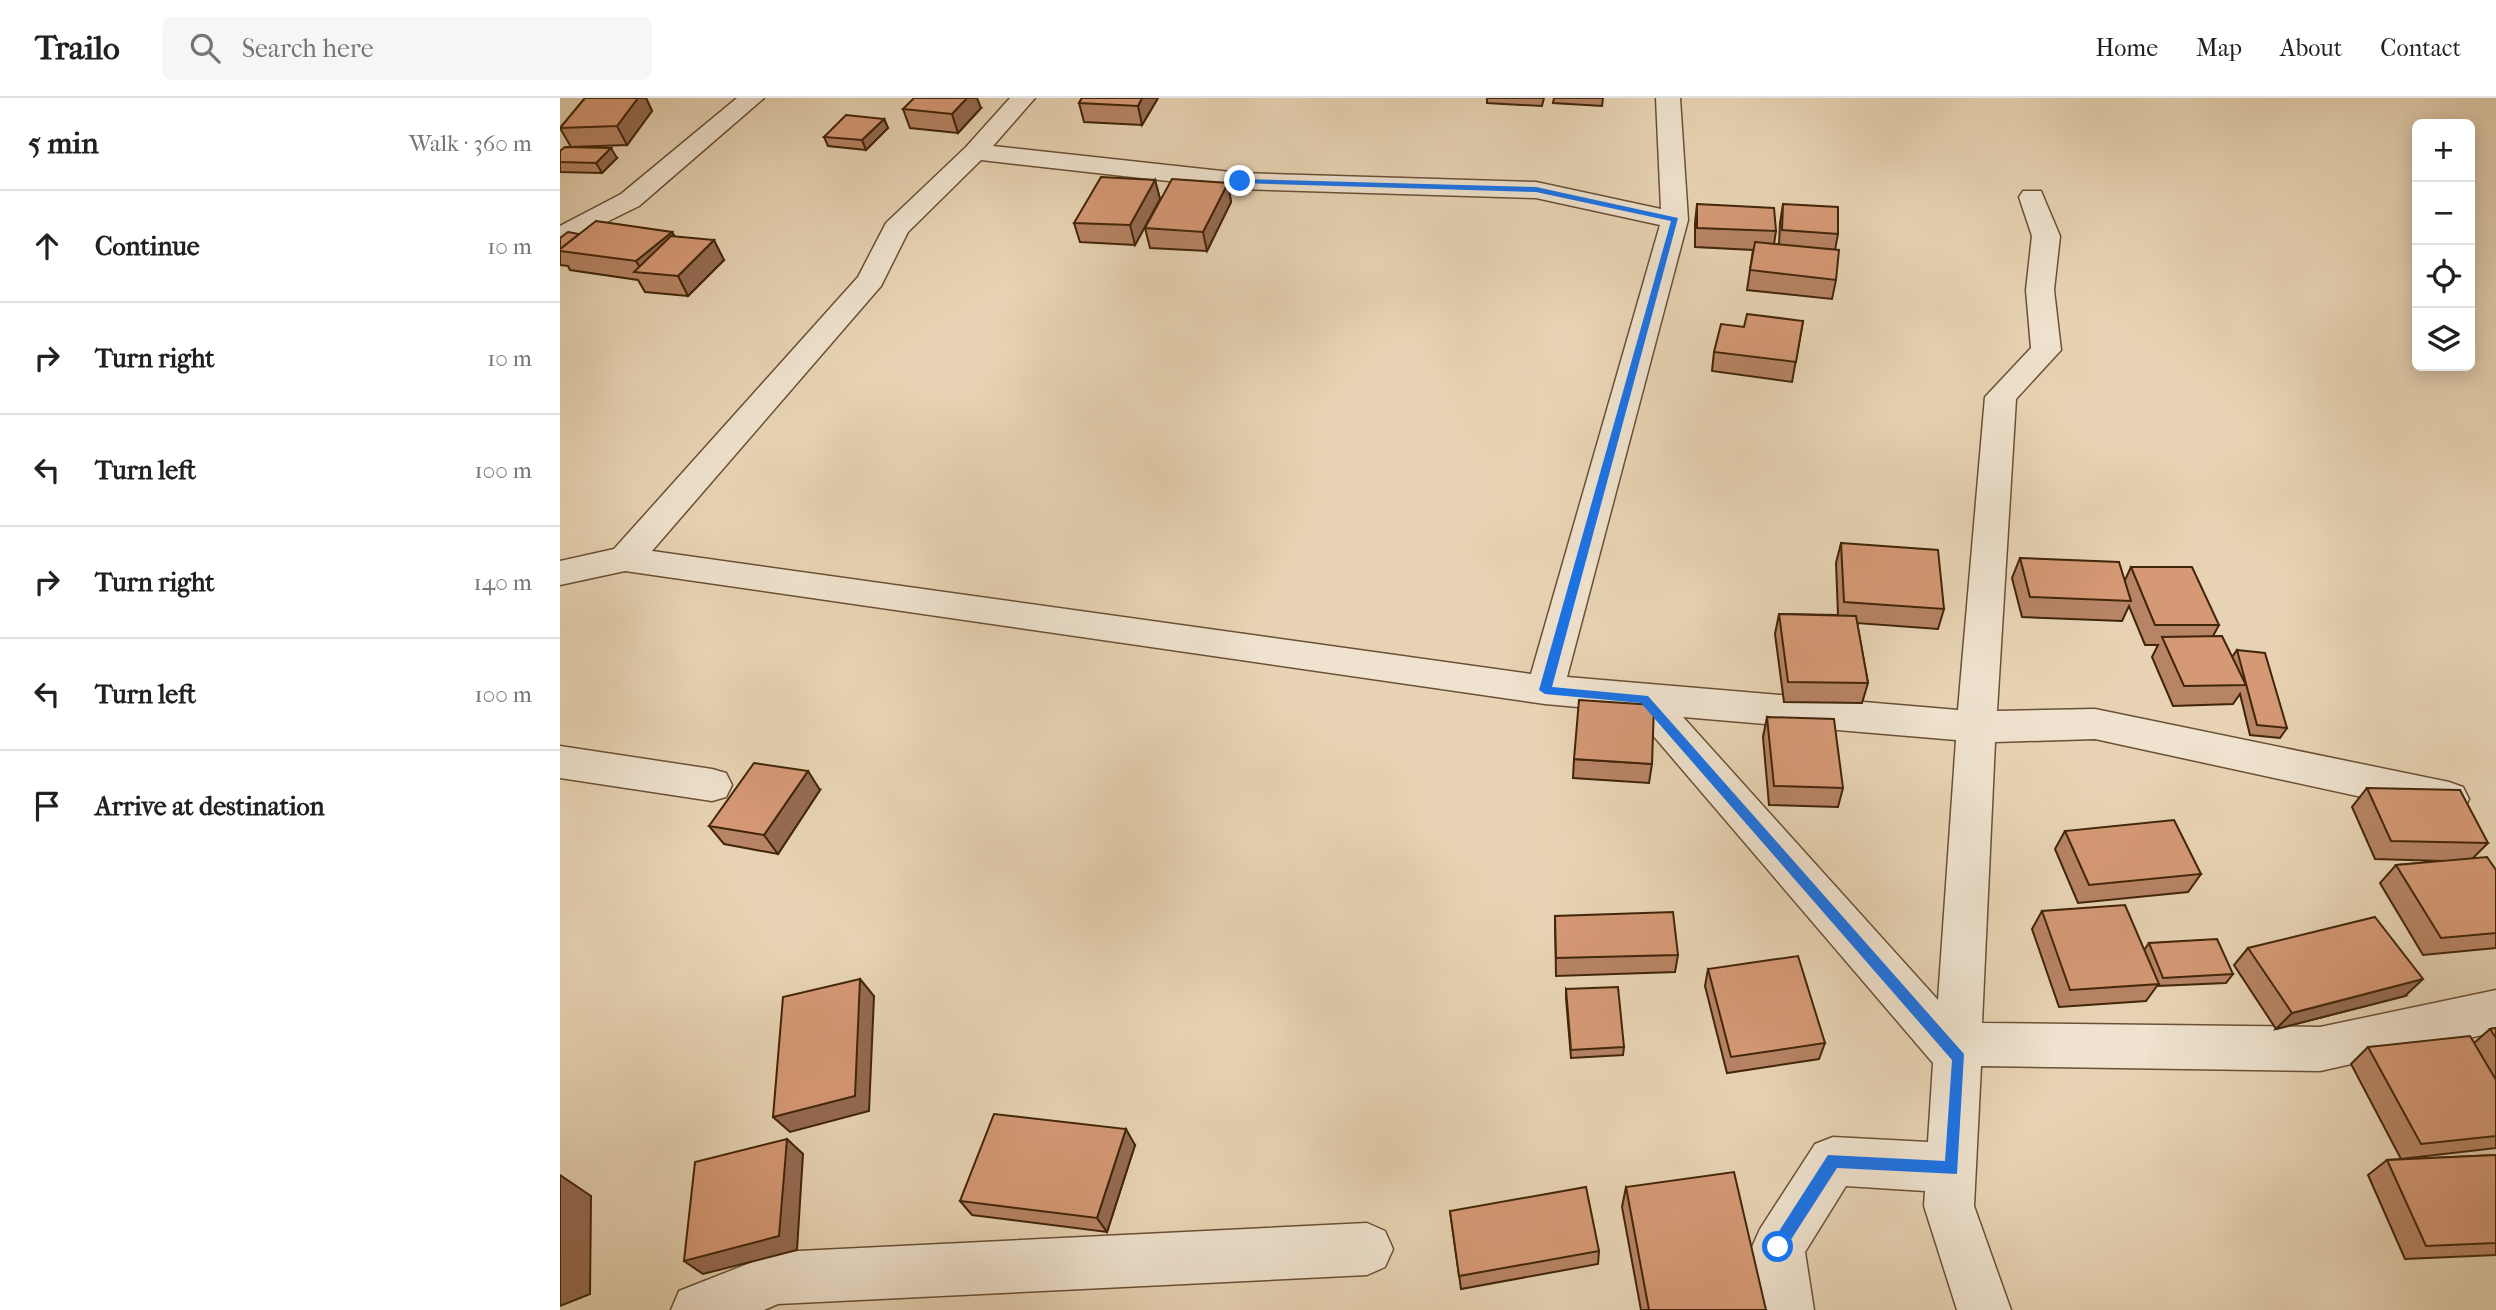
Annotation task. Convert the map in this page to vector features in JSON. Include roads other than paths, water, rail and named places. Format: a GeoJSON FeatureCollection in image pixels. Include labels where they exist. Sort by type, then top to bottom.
{"type":"FeatureCollection","features":[{"type":"Feature","properties":{"kind":"street"},"geometry":{"type":"LineString","coordinates":[[560,237],[630,200],[752,98]]}},
{"type":"Feature","properties":{"kind":"street"},"geometry":{"type":"LineString","coordinates":[[625,559],[871,281],[896,229],[975,152],[1023,98]]}},
{"type":"Feature","properties":{"kind":"street"},"geometry":{"type":"LineString","coordinates":[[1545,690],[1675,220],[1668,98]]}},
{"type":"Feature","properties":{"kind":"street"},"geometry":{"type":"LineString","coordinates":[[975,152],[1240,181],[1536,190],[1675,220]]}},
{"type":"Feature","properties":{"kind":"street"},"geometry":{"type":"LineString","coordinates":[[1984,1310],[1949,1206],[1960,1051],[1976,727],[2001,397],[2046,350],[2040,290],[2046,236],[2032,197]]}},
{"type":"Feature","properties":{"kind":"street"},"geometry":{"type":"LineString","coordinates":[[560,573],[625,559],[1545,690],[1976,727],[2095,724],[2449,799]]}},
{"type":"Feature","properties":{"kind":"street"},"geometry":{"type":"LineString","coordinates":[[1644,699],[1960,1051],[2320,1049],[2496,1011]]}},
{"type":"Feature","properties":{"kind":"street"},"geometry":{"type":"LineString","coordinates":[[560,762],[712,785]]}},
{"type":"Feature","properties":{"kind":"street"},"geometry":{"type":"LineString","coordinates":[[1787,1310],[1778,1247],[1833,1160],[1952,1168]]}},
{"type":"Feature","properties":{"kind":"street"},"geometry":{"type":"LineString","coordinates":[[698,1310],[778,1278],[1367,1249]]}}]}
